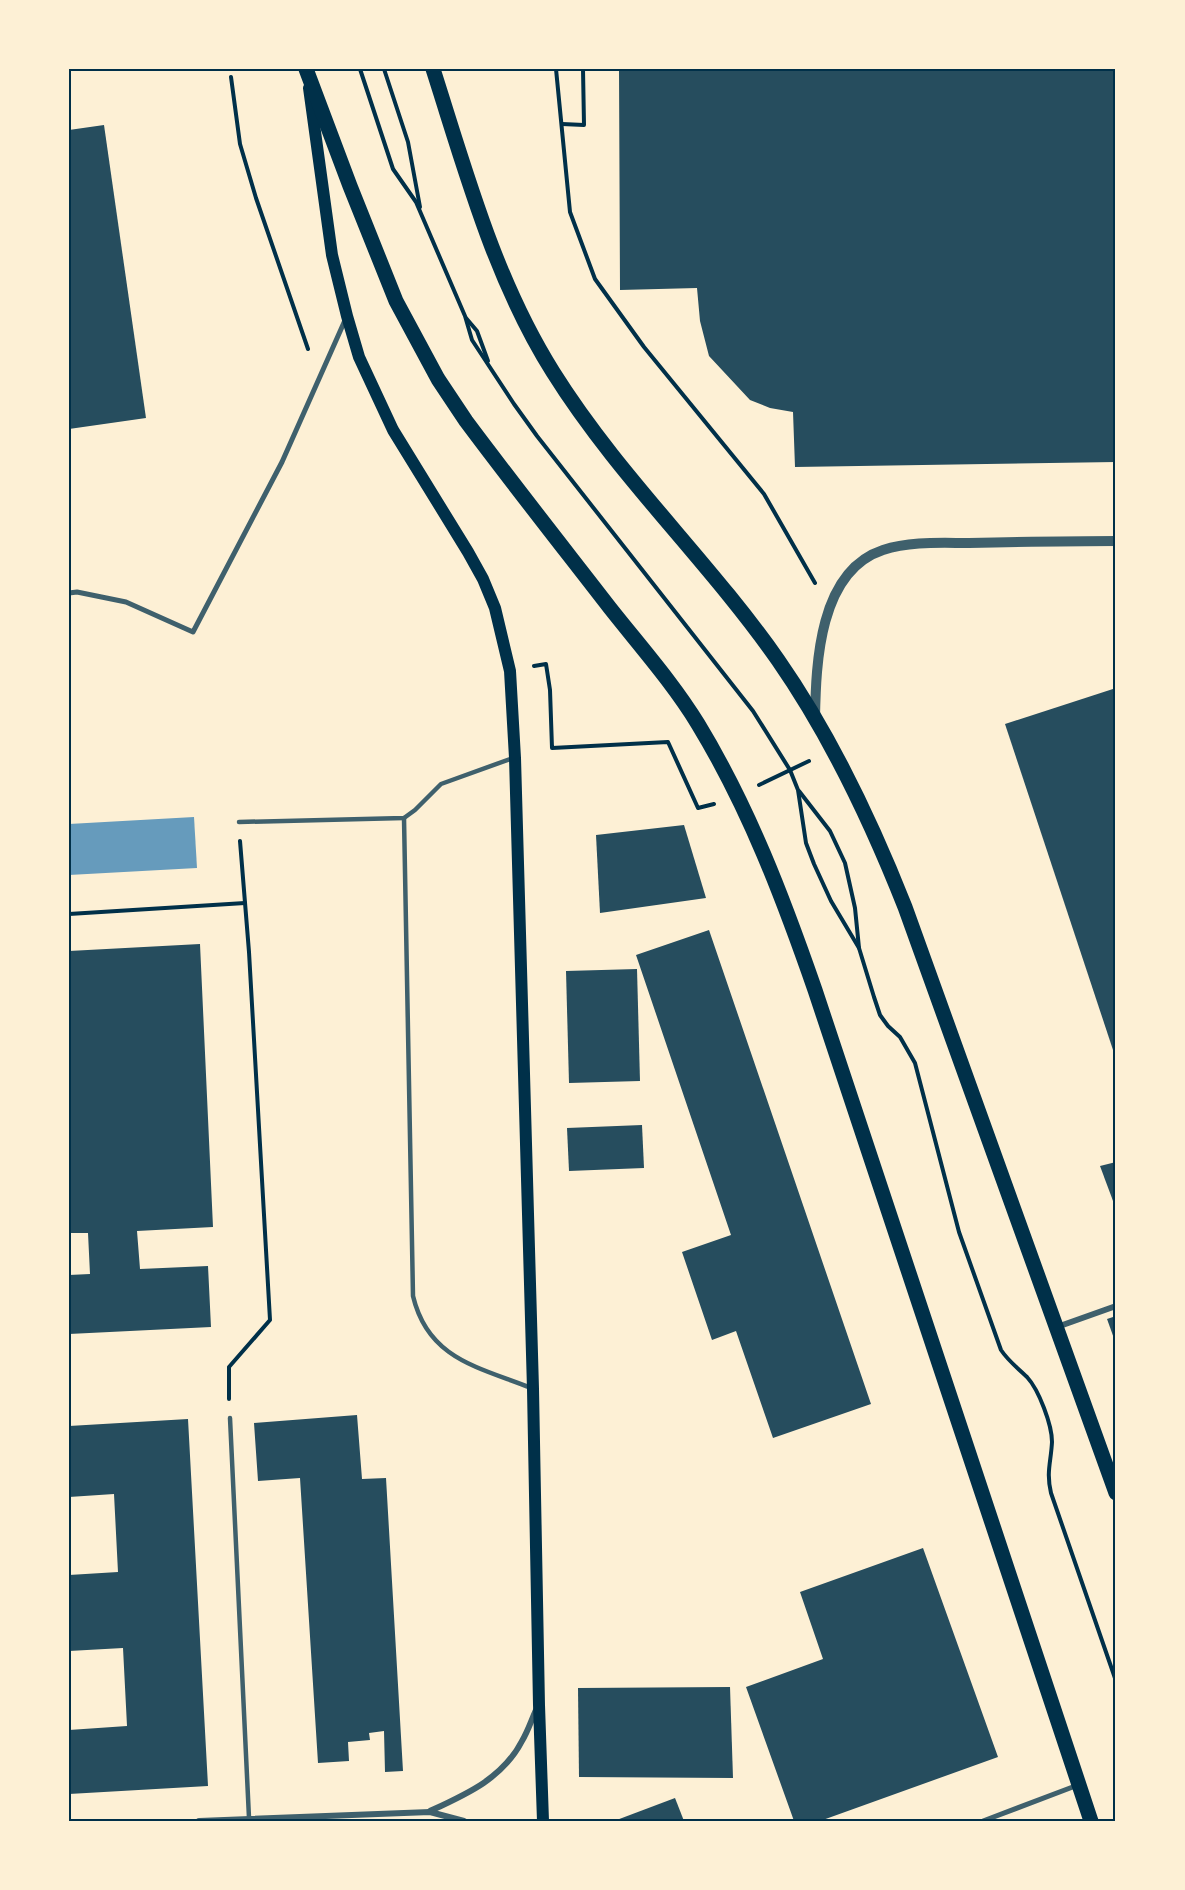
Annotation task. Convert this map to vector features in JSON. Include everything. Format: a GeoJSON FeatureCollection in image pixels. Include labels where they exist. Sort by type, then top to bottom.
{"type":"FeatureCollection","features":[{"type":"Feature","properties":{"kind":"main road"},"geometry":{"type":"LineString","coordinates":[[306,69],[332,255],[359,357],[393,430],[483,579],[495,608],[510,671],[515,758],[533,1389],[538,1705],[543,1821]]}},
{"type":"Feature","properties":{"kind":"main road"},"geometry":{"type":"LineString","coordinates":[[306,69],[396,301],[438,379],[466,421],[697,722],[725,772],[761,847],[815,990],[1091,1821]]}},
{"type":"Feature","properties":{"kind":"main road"},"geometry":{"type":"LineString","coordinates":[[433,69],[489,240],[516,305],[552,372],[601,442],[777,659],[833,749],[866,816],[905,907],[1116,1493]]}},
{"type":"Feature","properties":{"kind":"street"},"geometry":{"type":"LineString","coordinates":[[69,592],[126,602],[193,632],[282,462],[347,316]]}},
{"type":"Feature","properties":{"kind":"street"},"geometry":{"type":"LineString","coordinates":[[815,718],[819,649],[833,600],[842,582],[864,559],[896,546],[929,543],[1116,541]]}},
{"type":"Feature","properties":{"kind":"street"},"geometry":{"type":"LineString","coordinates":[[1056,1328],[1116,1306]]}},
{"type":"Feature","properties":{"kind":"street"},"geometry":{"type":"LineString","coordinates":[[430,1812],[476,1789],[501,1771],[522,1742],[538,1705]]}},
{"type":"Feature","properties":{"kind":"street"},"geometry":{"type":"LineString","coordinates":[[983,1821],[1079,1785]]}},
{"type":"Feature","properties":{"kind":"street"},"geometry":{"type":"LineString","coordinates":[[200,1821],[417,1812],[430,1812],[465,1821]]}},
{"type":"Feature","properties":{"kind":"lane"},"geometry":{"type":"LineString","coordinates":[[239,822],[404,818],[441,784],[515,758]]}},
{"type":"Feature","properties":{"kind":"lane"},"geometry":{"type":"LineString","coordinates":[[404,818],[413,1296],[420,1318],[438,1343],[468,1364],[533,1389]]}},
{"type":"Feature","properties":{"kind":"lane"},"geometry":{"type":"LineString","coordinates":[[230,1418],[249,1818]]}},
{"type":"Feature","properties":{"kind":"lane"},"geometry":{"type":"LineString","coordinates":[[417,1812],[417,1821]]}},
{"type":"Feature","properties":{"kind":"path"},"geometry":{"type":"LineString","coordinates":[[360,69],[393,169],[400,182],[411,192],[465,316],[472,340],[537,436],[753,711],[790,770],[798,790],[806,843],[814,864],[831,901],[859,948]]}},
{"type":"Feature","properties":{"kind":"path"},"geometry":{"type":"LineString","coordinates":[[384,69],[408,142],[421,214]]}},
{"type":"Feature","properties":{"kind":"path"},"geometry":{"type":"LineString","coordinates":[[556,69],[570,212],[595,279],[644,347],[764,494],[814,583],[833,600]]}},
{"type":"Feature","properties":{"kind":"path"},"geometry":{"type":"LineString","coordinates":[[562,124],[584,125],[583,69]]}},
{"type":"Feature","properties":{"kind":"path"},"geometry":{"type":"LineString","coordinates":[[231,77],[240,144],[256,198],[318,378]]}},
{"type":"Feature","properties":{"kind":"path"},"geometry":{"type":"LineString","coordinates":[[465,316],[477,331],[496,375]]}},
{"type":"Feature","properties":{"kind":"path"},"geometry":{"type":"LineString","coordinates":[[510,671],[546,664],[550,690],[552,748],[668,742],[698,808],[737,796],[833,749]]}},
{"type":"Feature","properties":{"kind":"path"},"geometry":{"type":"LineString","coordinates":[[798,790],[830,831],[845,863],[853,896],[859,948],[880,1015],[900,1037],[915,1063],[959,1232],[1001,1350],[1008,1361],[1028,1378],[1036,1389],[1052,1441],[1047,1479],[1116,1681]]}},
{"type":"Feature","properties":{"kind":"path"},"geometry":{"type":"LineString","coordinates":[[230,1418],[229,1367],[270,1320],[241,857]]}},
{"type":"Feature","properties":{"kind":"path"},"geometry":{"type":"LineString","coordinates":[[69,914],[245,903]]}},
{"type":"Feature","properties":{"kind":"water"},"geometry":{"type":"Polygon","coordinates":[[[194,817],[197,868],[69,875],[69,824],[194,817]]]}},
{"type":"Feature","properties":{"kind":"building"},"geometry":{"type":"Polygon","coordinates":[[[619,69],[1116,69],[1116,462],[795,467],[793,412],[770,408],[750,400],[709,356],[700,321],[697,288],[620,290],[619,69]]]}},
{"type":"Feature","properties":{"kind":"building"},"geometry":{"type":"Polygon","coordinates":[[[104,125],[146,418],[69,429],[69,130],[104,125]]]}},
{"type":"Feature","properties":{"kind":"building"},"geometry":{"type":"Polygon","coordinates":[[[1116,688],[1116,1059],[1005,724],[1116,688]]]}},
{"type":"Feature","properties":{"kind":"building"},"geometry":{"type":"Polygon","coordinates":[[[684,825],[706,898],[600,913],[596,835],[684,825]]]}},
{"type":"Feature","properties":{"kind":"building"},"geometry":{"type":"Polygon","coordinates":[[[709,930],[871,1404],[773,1438],[736,1331],[712,1340],[682,1252],[731,1235],[636,955],[709,930]]]}},
{"type":"Feature","properties":{"kind":"building"},"geometry":{"type":"Polygon","coordinates":[[[200,944],[213,1227],[137,1231],[140,1269],[208,1266],[211,1327],[69,1334],[69,1275],[90,1274],[88,1233],[69,1233],[69,951],[200,944]]]}},
{"type":"Feature","properties":{"kind":"building"},"geometry":{"type":"Polygon","coordinates":[[[637,969],[640,1081],[569,1083],[566,971],[637,969]]]}},
{"type":"Feature","properties":{"kind":"building"},"geometry":{"type":"Polygon","coordinates":[[[642,1125],[644,1168],[569,1171],[567,1128],[642,1125]]]}},
{"type":"Feature","properties":{"kind":"building"},"geometry":{"type":"Polygon","coordinates":[[[1116,1162],[1116,1209],[1100,1166],[1116,1162]]]}},
{"type":"Feature","properties":{"kind":"building"},"geometry":{"type":"Polygon","coordinates":[[[1116,1316],[1116,1344],[1107,1319],[1116,1316]]]}},
{"type":"Feature","properties":{"kind":"building"},"geometry":{"type":"Polygon","coordinates":[[[357,1415],[362,1479],[386,1478],[403,1771],[385,1772],[384,1731],[369,1733],[370,1740],[348,1742],[349,1761],[318,1763],[300,1478],[258,1481],[254,1423],[357,1415]]]}},
{"type":"Feature","properties":{"kind":"building"},"geometry":{"type":"Polygon","coordinates":[[[188,1419],[208,1786],[69,1794],[69,1730],[127,1726],[123,1648],[69,1651],[69,1575],[118,1572],[114,1494],[69,1497],[69,1426],[188,1419]]]}},
{"type":"Feature","properties":{"kind":"building"},"geometry":{"type":"Polygon","coordinates":[[[923,1548],[998,1757],[820,1821],[794,1821],[746,1687],[823,1659],[800,1592],[923,1548]]]}},
{"type":"Feature","properties":{"kind":"building"},"geometry":{"type":"Polygon","coordinates":[[[730,1687],[733,1778],[579,1777],[578,1688],[730,1687]]]}},
{"type":"Feature","properties":{"kind":"building"},"geometry":{"type":"Polygon","coordinates":[[[675,1798],[684,1821],[614,1821],[675,1798]]]}}]}
